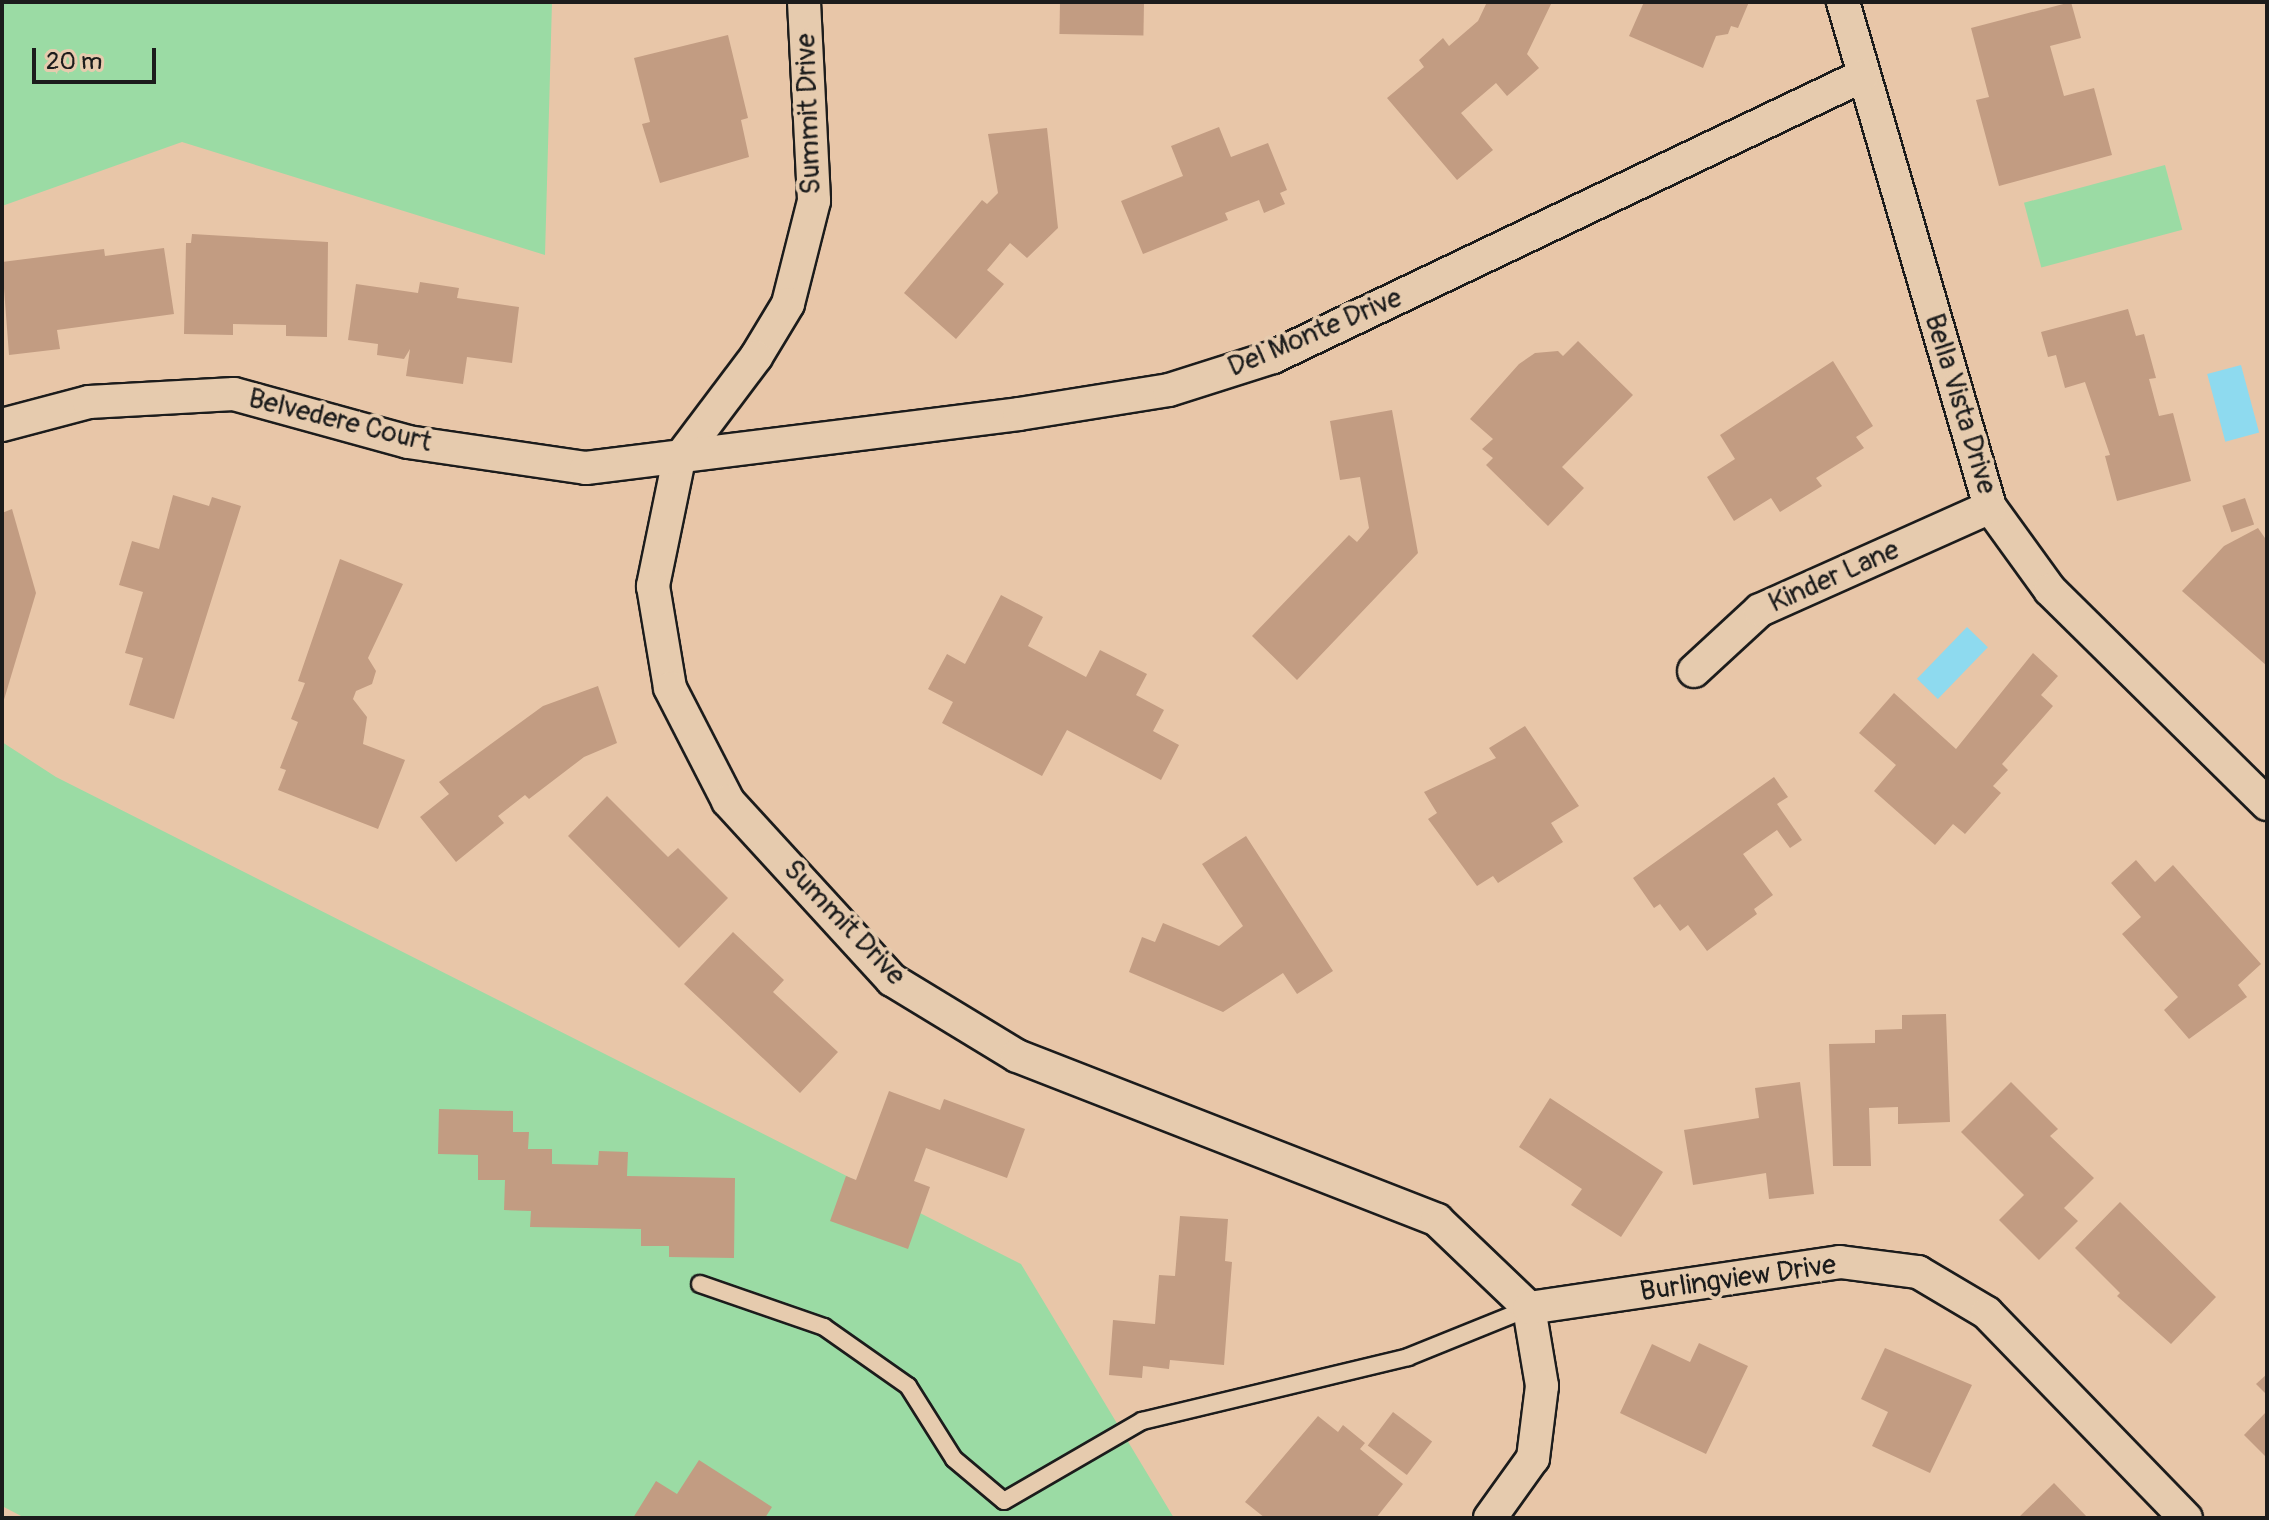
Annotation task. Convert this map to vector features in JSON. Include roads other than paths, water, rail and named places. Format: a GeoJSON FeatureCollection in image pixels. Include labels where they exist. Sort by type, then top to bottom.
{"type":"FeatureCollection","features":[{"type":"Feature","properties":{"kind":"street","name":"Summit Drive"},"geometry":{"type":"LineString","coordinates":[[804,2],[814,201],[788,304],[756,357],[679,459],[653,586],[670,688],[728,801],[892,980],[1017,1056],[1437,1220],[1529,1308]]}},
{"type":"Feature","properties":{"kind":"street","name":"Bella Vista Drive"},"geometry":{"type":"LineString","coordinates":[[1843,2],[1862,76],[1990,507],[2050,590],[2267,804]]}},
{"type":"Feature","properties":{"kind":"street","name":"Del Monte Drive"},"geometry":{"type":"LineString","coordinates":[[679,459],[1169,390],[1273,357],[1862,76]]}},
{"type":"Feature","properties":{"kind":"street","name":"Belvedere Court"},"geometry":{"type":"LineString","coordinates":[[2,425],[89,402],[234,394],[438,447],[586,468],[679,459]]}},
{"type":"Feature","properties":{"kind":"street","name":"Kinder Lane"},"geometry":{"type":"LineString","coordinates":[[1694,671],[1760,610],[1990,507]]}},
{"type":"Feature","properties":{"kind":"street","name":"Burlingview Drive"},"geometry":{"type":"LineString","coordinates":[[1529,1308],[1840,1262],[1918,1272],[1987,1313],[2186,1518]]}},
{"type":"Feature","properties":{"kind":"street"},"geometry":{"type":"LineString","coordinates":[[1490,1518],[1533,1458],[1542,1386],[1529,1308]]}},
{"type":"Feature","properties":{"kind":"lane"},"geometry":{"type":"LineString","coordinates":[[700,1284],[824,1327],[908,1386],[954,1459],[1004,1501],[1142,1421],[1408,1357],[1529,1308]]}},
{"type":"Feature","properties":{"kind":"water"},"geometry":{"type":"Polygon","coordinates":[[[2241,365],[2259,433],[2225,442],[2207,374],[2241,365]]]}},
{"type":"Feature","properties":{"kind":"water"},"geometry":{"type":"Polygon","coordinates":[[[1967,627],[1988,647],[1938,699],[1917,679],[1967,627]]]}}]}
